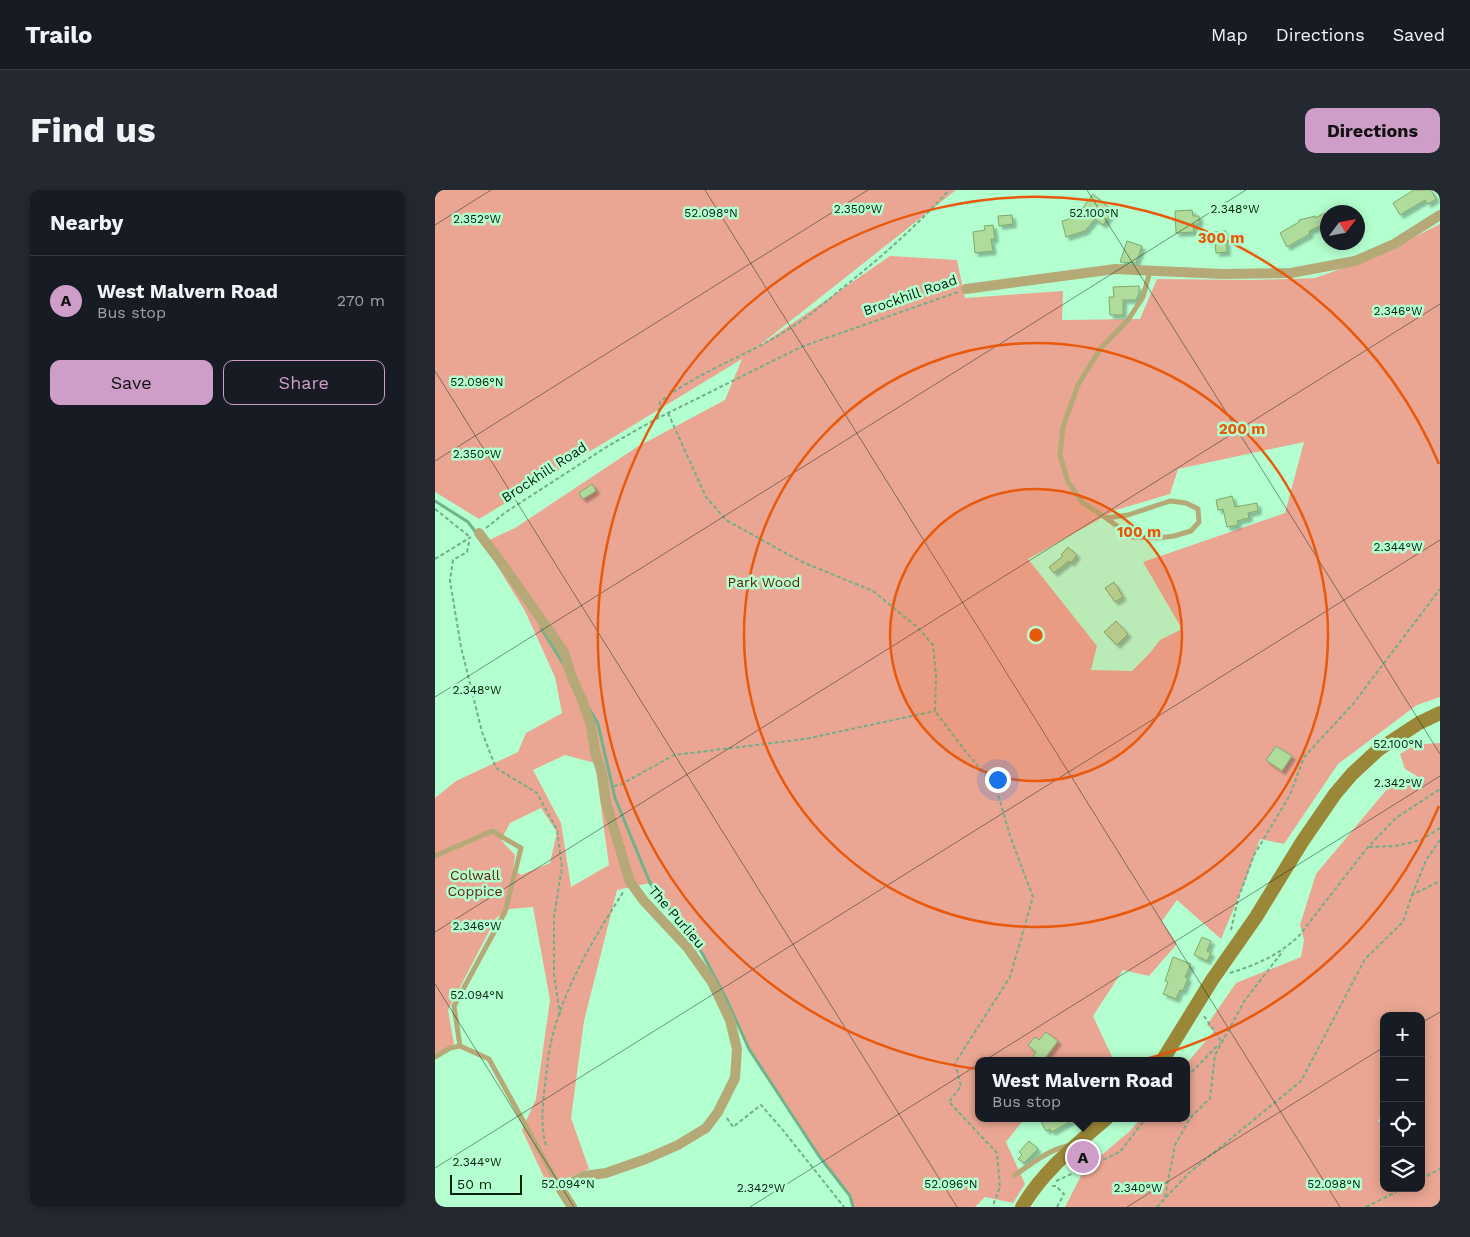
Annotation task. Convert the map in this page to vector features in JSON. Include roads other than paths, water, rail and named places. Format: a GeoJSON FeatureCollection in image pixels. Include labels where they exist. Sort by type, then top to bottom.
{"type":"FeatureCollection","features":[{"type":"Feature","properties":{"kind":"main road"},"geometry":{"type":"LineString","coordinates":[[1164,1057],[1212,980],[1256,918],[1302,842],[1341,787],[1364,761],[1378,750],[1412,727],[1440,713]]}},
{"type":"Feature","properties":{"kind":"main road"},"geometry":{"type":"LineString","coordinates":[[1022,1207],[1038,1182],[1099,1122]]}},
{"type":"Feature","properties":{"kind":"street","name":"Brockhill Road"},"geometry":{"type":"LineString","coordinates":[[966,289],[1115,269],[1223,274],[1291,273],[1355,261],[1394,244],[1440,214]]}},
{"type":"Feature","properties":{"kind":"street","name":"The Purlieu"},"geometry":{"type":"LineString","coordinates":[[475,535],[506,569],[564,652],[591,726],[606,802],[630,882],[644,901],[687,947],[712,982],[731,1020],[737,1049],[735,1078],[720,1107],[706,1128],[678,1145],[606,1173],[584,1176],[560,1188]]}},
{"type":"Feature","properties":{"kind":"street"},"geometry":{"type":"LineString","coordinates":[[560,1188],[572,1207]]}},
{"type":"Feature","properties":{"kind":"lane"},"geometry":{"type":"LineString","coordinates":[[1106,518],[1128,515],[1170,501],[1186,503],[1198,509],[1199,522],[1191,531],[1174,536],[1158,538],[1132,537],[1083,503],[1068,482],[1060,455],[1063,427],[1079,385],[1099,349],[1128,320],[1143,297],[1150,270]]}},
{"type":"Feature","properties":{"kind":"lane"},"geometry":{"type":"LineString","coordinates":[[435,856],[492,831],[521,848],[505,912],[454,1006],[461,1046]]}},
{"type":"Feature","properties":{"kind":"lane"},"geometry":{"type":"LineString","coordinates":[[435,1057],[450,1048],[461,1046],[489,1059],[560,1188]]}},
{"type":"Feature","properties":{"kind":"lane"},"geometry":{"type":"LineString","coordinates":[[1015,1175],[1055,1149],[1077,1144]]}},
{"type":"Feature","properties":{"kind":"waterway"},"geometry":{"type":"LineString","coordinates":[[435,501],[468,522],[477,534]]}},
{"type":"Feature","properties":{"kind":"waterway"},"geometry":{"type":"LineString","coordinates":[[541,628],[564,665]]}},
{"type":"Feature","properties":{"kind":"waterway"},"geometry":{"type":"LineString","coordinates":[[590,710],[598,724],[615,798],[650,883],[702,953],[726,998],[749,1049],[819,1156],[850,1196],[853,1207]]}},
{"type":"Feature","properties":{"kind":"place","name":"West Malvern Road"},"geometry":{"type":"Point","coordinates":[1083,1157]}},
{"type":"Feature","properties":{"kind":"park label","name":"Park Wood"},"geometry":{"type":"Point","coordinates":[764,582]}},
{"type":"Feature","properties":{"kind":"park label","name":"Colwall Coppice"},"geometry":{"type":"Point","coordinates":[475,884]}}]}
